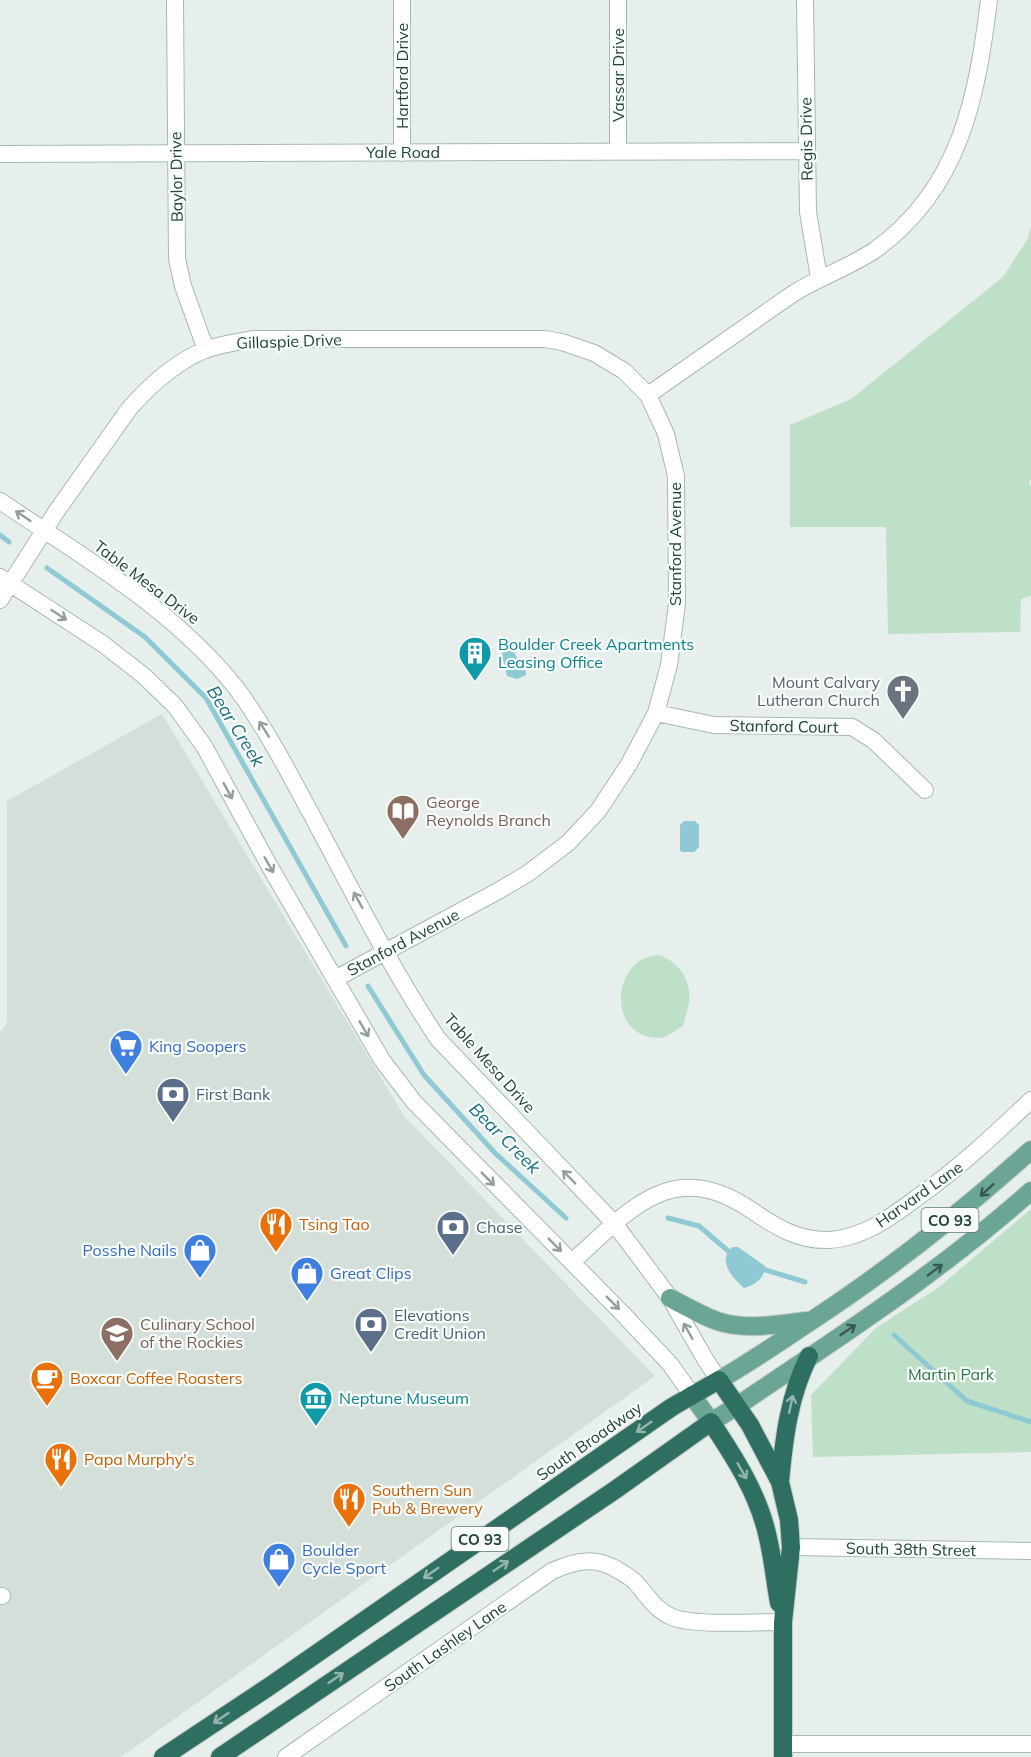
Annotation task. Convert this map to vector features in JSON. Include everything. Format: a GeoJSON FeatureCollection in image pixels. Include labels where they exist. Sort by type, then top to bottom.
{"type":"FeatureCollection","features":[{"type":"Feature","properties":{"kind":"highway"},"geometry":{"type":"LineString","coordinates":[[780,1482],[782,1454],[793,1396],[799,1376],[809,1356]]}},
{"type":"Feature","properties":{"kind":"highway","name":"South Broadway"},"geometry":{"type":"LineString","coordinates":[[163,1757],[270,1686],[462,1551],[692,1395],[719,1380]]}},
{"type":"Feature","properties":{"kind":"highway","name":"Table Mesa Drive"},"geometry":{"type":"LineString","coordinates":[[719,1380],[737,1406],[780,1482],[789,1520],[791,1547],[783,1622],[783,1751]]}},
{"type":"Feature","properties":{"kind":"highway","name":"Table Mesa Drive"},"geometry":{"type":"LineString","coordinates":[[711,1422],[745,1476],[757,1502],[768,1538],[783,1622]]}},
{"type":"Feature","properties":{"kind":"highway","name":"CO 93"},"geometry":{"type":"LineString","coordinates":[[220,1757],[615,1490],[711,1422]]}},
{"type":"Feature","properties":{"kind":"main road","name":"South Broadway"},"geometry":{"type":"LineString","coordinates":[[719,1380],[744,1366],[866,1284],[980,1196],[1031,1150]]}},
{"type":"Feature","properties":{"kind":"main road","name":"CO 93"},"geometry":{"type":"LineString","coordinates":[[711,1422],[927,1276],[1031,1191]]}},
{"type":"Feature","properties":{"kind":"main road"},"geometry":{"type":"LineString","coordinates":[[670,1298],[717,1321],[731,1324],[757,1327],[812,1320]]}},
{"type":"Feature","properties":{"kind":"main road","name":"Table Mesa Drive"},"geometry":{"type":"LineString","coordinates":[[692,1395],[711,1422]]}},
{"type":"Feature","properties":{"kind":"street","name":"Baylor Drive"},"geometry":{"type":"LineString","coordinates":[[175,0],[177,259],[183,286],[206,350]]}},
{"type":"Feature","properties":{"kind":"street","name":"Hartford Drive"},"geometry":{"type":"LineString","coordinates":[[402,0],[402,153]]}},
{"type":"Feature","properties":{"kind":"street","name":"Vassar Drive"},"geometry":{"type":"LineString","coordinates":[[618,0],[618,150]]}},
{"type":"Feature","properties":{"kind":"street","name":"Regis Drive"},"geometry":{"type":"LineString","coordinates":[[804,0],[808,212],[819,278]]}},
{"type":"Feature","properties":{"kind":"street"},"geometry":{"type":"LineString","coordinates":[[648,395],[794,293],[873,251],[905,225],[927,201],[952,159],[965,125],[983,53],[989,0]]}},
{"type":"Feature","properties":{"kind":"street","name":"Yale Road"},"geometry":{"type":"LineString","coordinates":[[0,154],[806,151]]}},
{"type":"Feature","properties":{"kind":"street","name":"Gillaspie Drive"},"geometry":{"type":"LineString","coordinates":[[0,600],[5,580],[45,531],[62,503],[142,394],[172,369],[206,350],[224,344],[253,339],[545,339],[594,353],[624,371],[648,395]]}},
{"type":"Feature","properties":{"kind":"street","name":"Stanford Avenue"},"geometry":{"type":"LineString","coordinates":[[335,979],[517,880],[568,843],[598,811],[629,764],[656,713],[669,665],[677,604],[675,476],[666,434],[648,395]]}},
{"type":"Feature","properties":{"kind":"street","name":"Table Mesa Drive"},"geometry":{"type":"LineString","coordinates":[[0,501],[167,618],[197,646],[236,689],[283,761],[386,951],[438,1039],[614,1223],[670,1298],[719,1380]]}},
{"type":"Feature","properties":{"kind":"street","name":"Table Mesa Drive"},"geometry":{"type":"LineString","coordinates":[[5,580],[103,644],[144,676],[176,706],[204,746],[382,1060],[414,1102],[622,1313],[670,1364],[692,1395]]}},
{"type":"Feature","properties":{"kind":"street","name":"Stanford Court"},"geometry":{"type":"LineString","coordinates":[[656,713],[714,725],[852,727],[873,740],[925,790]]}},
{"type":"Feature","properties":{"kind":"street","name":"Harvard Lane"},"geometry":{"type":"LineString","coordinates":[[572,1262],[630,1209],[651,1196],[670,1190],[713,1191],[737,1200],[796,1237],[828,1240],[847,1237],[888,1220],[952,1172],[1031,1100]]}},
{"type":"Feature","properties":{"kind":"street","name":"South 38th Street"},"geometry":{"type":"LineString","coordinates":[[791,1547],[1031,1551]]}},
{"type":"Feature","properties":{"kind":"street","name":"South Lashley Lane"},"geometry":{"type":"LineString","coordinates":[[286,1757],[552,1571],[570,1563],[587,1560],[602,1562],[614,1567],[635,1581],[652,1604],[672,1617],[687,1621],[783,1622]]}},
{"type":"Feature","properties":{"kind":"street"},"geometry":{"type":"LineString","coordinates":[[783,1751],[1031,1744]]}},
{"type":"Feature","properties":{"kind":"shaded area"},"geometry":{"type":"Polygon","coordinates":[[[162,714],[404,1116],[655,1376],[121,1757],[0,1757],[0,1032],[7,1023],[7,801],[162,714]]]}},
{"type":"Feature","properties":{"kind":"green space"},"geometry":{"type":"Polygon","coordinates":[[[1031,226],[1031,478],[1029,483],[1031,486],[1031,596],[1021,599],[1020,632],[888,634],[886,527],[790,527],[790,425],[851,399],[1003,277],[1027,240],[1031,226]]]}},
{"type":"Feature","properties":{"kind":"green space"},"geometry":{"type":"Polygon","coordinates":[[[659,955],[673,962],[683,973],[689,995],[689,1006],[683,1026],[661,1038],[645,1036],[635,1031],[623,1013],[621,1002],[625,979],[631,969],[643,959],[659,955]]]}},
{"type":"Feature","properties":{"kind":"green space","name":"Martin Park"},"geometry":{"type":"Polygon","coordinates":[[[1031,1209],[1031,1452],[813,1457],[811,1395],[876,1328],[939,1287],[1031,1209]]]}},
{"type":"Feature","properties":{"kind":"water"},"geometry":{"type":"Polygon","coordinates":[[[506,648],[513,650],[517,658],[525,664],[526,675],[517,679],[507,676],[502,654],[506,648]]]}},
{"type":"Feature","properties":{"kind":"water"},"geometry":{"type":"Polygon","coordinates":[[[684,821],[695,821],[699,825],[699,847],[694,852],[680,850],[680,825],[684,821]]]}},
{"type":"Feature","properties":{"kind":"water"},"geometry":{"type":"Polygon","coordinates":[[[733,1247],[738,1247],[765,1266],[759,1280],[752,1285],[744,1288],[728,1269],[726,1258],[733,1247]]]}},
{"type":"Feature","properties":{"kind":"waterway","name":"Bear Creek"},"geometry":{"type":"LineString","coordinates":[[0,535],[9,542]]}},
{"type":"Feature","properties":{"kind":"waterway","name":"Bear Creek"},"geometry":{"type":"LineString","coordinates":[[47,568],[145,637],[206,698],[346,946]]}},
{"type":"Feature","properties":{"kind":"waterway","name":"Bear Creek"},"geometry":{"type":"LineString","coordinates":[[368,986],[424,1075],[495,1153],[566,1218]]}},
{"type":"Feature","properties":{"kind":"waterway","name":"Bear Creek"},"geometry":{"type":"LineString","coordinates":[[668,1218],[699,1226],[733,1255]]}},
{"type":"Feature","properties":{"kind":"waterway","name":"Bear Creek"},"geometry":{"type":"LineString","coordinates":[[759,1268],[805,1282]]}},
{"type":"Feature","properties":{"kind":"waterway","name":"Bear Creek"},"geometry":{"type":"LineString","coordinates":[[894,1335],[967,1401],[1031,1422]]}},
{"type":"Feature","properties":{"kind":"place","name":"Boulder Creek Apartments Leasing Office"},"geometry":{"type":"Point","coordinates":[475,682]}},
{"type":"Feature","properties":{"kind":"place","name":"Mount Calvary Lutheran Church"},"geometry":{"type":"Point","coordinates":[903,720]}},
{"type":"Feature","properties":{"kind":"place","name":"George Reynolds Branch"},"geometry":{"type":"Point","coordinates":[403,840]}},
{"type":"Feature","properties":{"kind":"place","name":"King Soopers"},"geometry":{"type":"Point","coordinates":[126,1075]}},
{"type":"Feature","properties":{"kind":"place","name":"First Bank"},"geometry":{"type":"Point","coordinates":[173,1123]}},
{"type":"Feature","properties":{"kind":"place","name":"Tsing Tao"},"geometry":{"type":"Point","coordinates":[276,1253]}},
{"type":"Feature","properties":{"kind":"place","name":"Chase"},"geometry":{"type":"Point","coordinates":[453,1256]}},
{"type":"Feature","properties":{"kind":"place","name":"Posshe Nails"},"geometry":{"type":"Point","coordinates":[200,1279]}},
{"type":"Feature","properties":{"kind":"place","name":"Great Clips"},"geometry":{"type":"Point","coordinates":[307,1302]}},
{"type":"Feature","properties":{"kind":"place","name":"Elevations Credit Union"},"geometry":{"type":"Point","coordinates":[371,1353]}},
{"type":"Feature","properties":{"kind":"place","name":"Culinary School of the Rockies"},"geometry":{"type":"Point","coordinates":[117,1362]}},
{"type":"Feature","properties":{"kind":"place","name":"Boxcar Coffee Roasters"},"geometry":{"type":"Point","coordinates":[47,1407]}},
{"type":"Feature","properties":{"kind":"place","name":"Neptune Museum"},"geometry":{"type":"Point","coordinates":[316,1427]}},
{"type":"Feature","properties":{"kind":"place","name":"Papa Murphy's"},"geometry":{"type":"Point","coordinates":[61,1488]}},
{"type":"Feature","properties":{"kind":"place","name":"Southern Sun Pub & Brewery"},"geometry":{"type":"Point","coordinates":[349,1528]}},
{"type":"Feature","properties":{"kind":"place","name":"Boulder Cycle Sport"},"geometry":{"type":"Point","coordinates":[279,1588]}}]}
